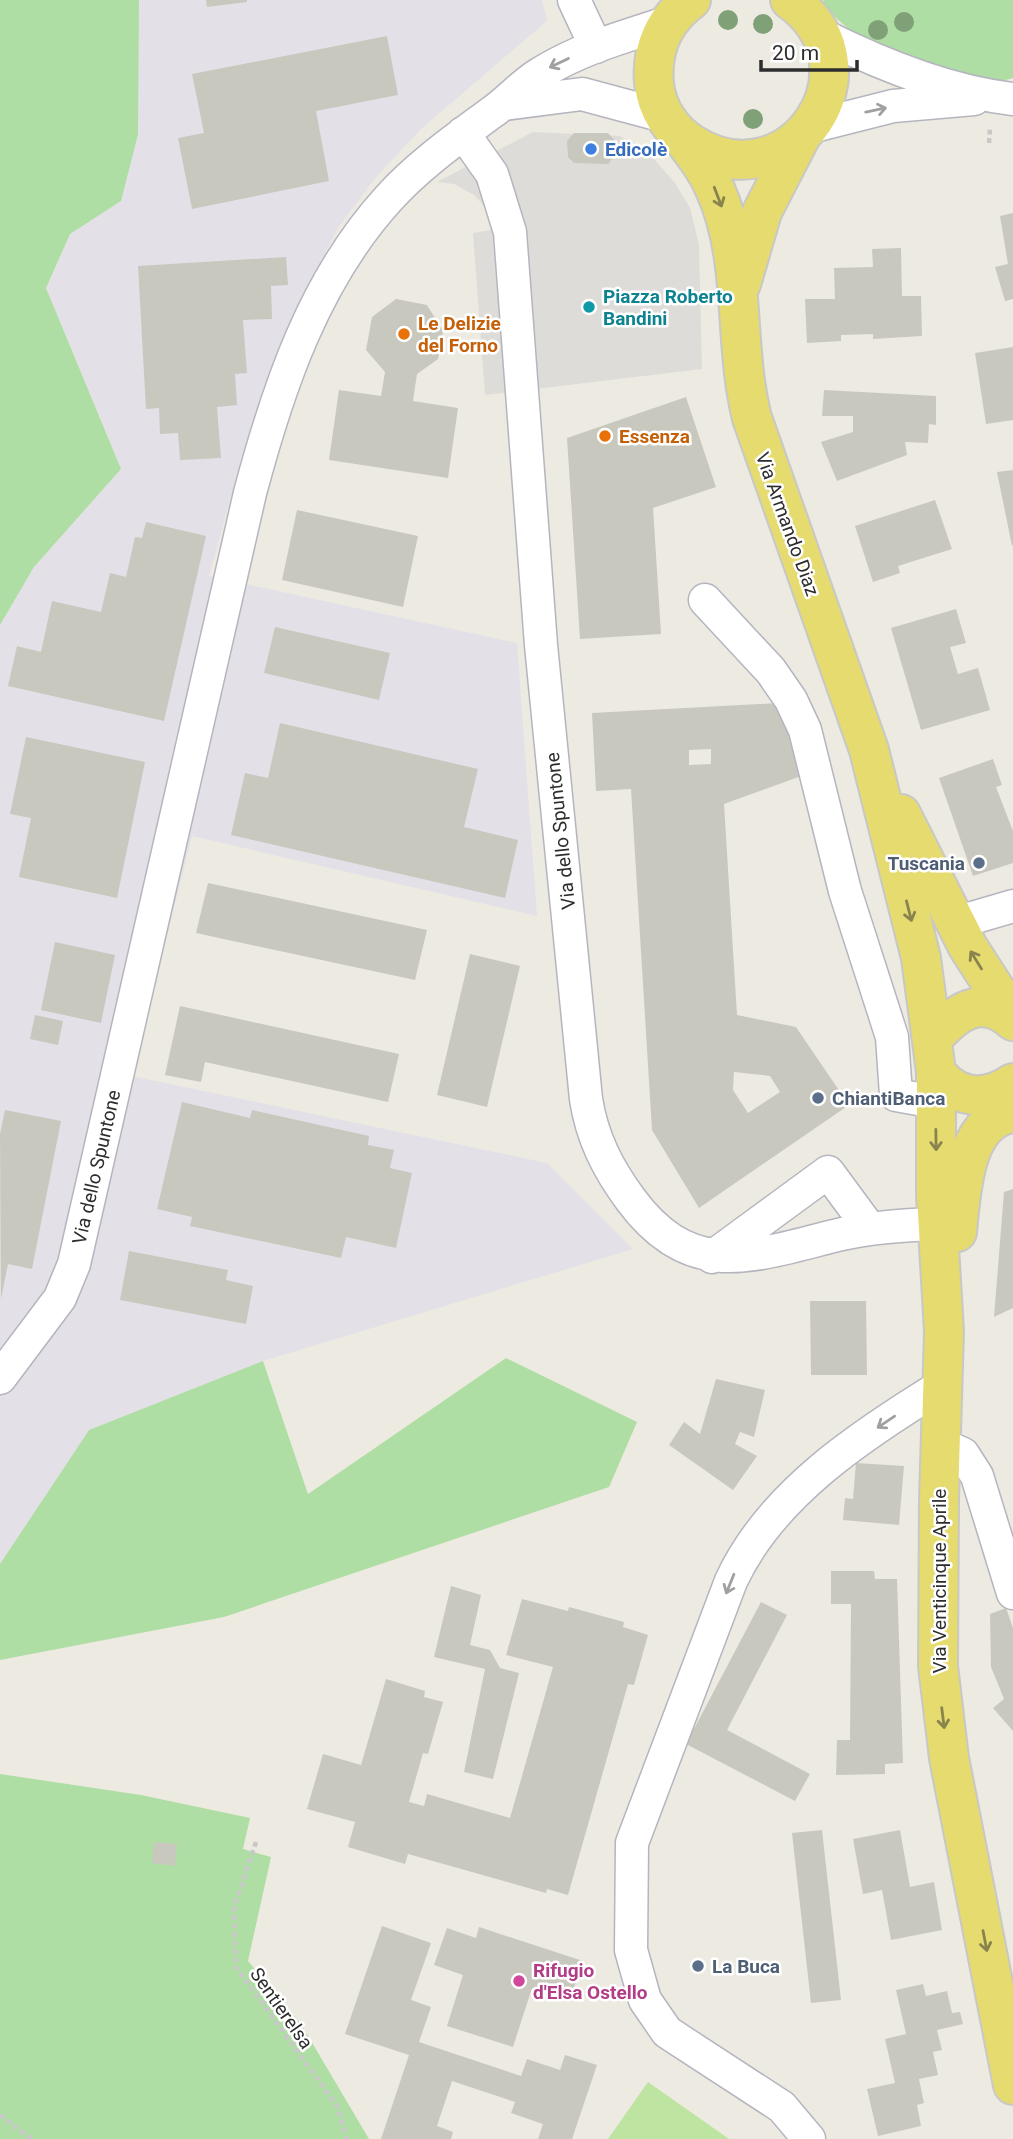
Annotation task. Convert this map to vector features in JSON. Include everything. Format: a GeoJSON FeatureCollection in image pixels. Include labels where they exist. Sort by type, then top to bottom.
{"type":"FeatureCollection","features":[{"type":"Feature","properties":{"kind":"main road","name":"Via Armando Diaz"},"geometry":{"type":"LineString","coordinates":[[685,6],[658,43],[653,67],[655,91],[673,127],[707,172],[722,206],[738,292],[743,374],[757,435],[869,750],[921,958],[935,1070]]}},
{"type":"Feature","properties":{"kind":"main road","name":"Via Armando Diaz"},"geometry":{"type":"LineString","coordinates":[[738,292],[762,212],[805,133],[823,107],[829,83],[829,58],[803,11]]}},
{"type":"Feature","properties":{"kind":"main road"},"geometry":{"type":"LineString","coordinates":[[673,127],[704,152],[729,160],[754,159],[779,152],[805,133]]}},
{"type":"Feature","properties":{"kind":"main road","name":"Via Armando Diaz"},"geometry":{"type":"LineString","coordinates":[[869,750],[956,923],[1013,1019]]}},
{"type":"Feature","properties":{"kind":"main road"},"geometry":{"type":"LineString","coordinates":[[921,958],[938,935],[956,923]]}},
{"type":"Feature","properties":{"kind":"main road"},"geometry":{"type":"LineString","coordinates":[[1013,1019],[995,1010],[981,1007],[967,1009],[949,1019],[935,1070],[956,1091],[972,1096],[996,1093],[1013,1083]]}},
{"type":"Feature","properties":{"kind":"main road","name":"Via Venticinque Aprile"},"geometry":{"type":"LineString","coordinates":[[935,1070],[937,1224],[944,1331],[937,1619],[942,1711],[1013,2085]]}},
{"type":"Feature","properties":{"kind":"main road"},"geometry":{"type":"LineString","coordinates":[[944,1331],[962,1189],[969,1158],[991,1122],[1013,1112]]}},
{"type":"Feature","properties":{"kind":"street"},"geometry":{"type":"LineString","coordinates":[[574,0],[597,47]]}},
{"type":"Feature","properties":{"kind":"street","name":"Via dello Spuntone"},"geometry":{"type":"LineString","coordinates":[[0,1378],[55,1306],[74,1264],[237,547],[262,450],[286,377],[324,291],[363,230],[405,182],[463,133],[541,73],[685,6]]}},
{"type":"Feature","properties":{"kind":"street"},"geometry":{"type":"LineString","coordinates":[[803,11],[898,68],[1003,98]]}},
{"type":"Feature","properties":{"kind":"street","name":"Via dello Spuntone"},"geometry":{"type":"LineString","coordinates":[[504,104],[582,94],[673,127]]}},
{"type":"Feature","properties":{"kind":"street"},"geometry":{"type":"LineString","coordinates":[[805,133],[894,106],[1003,98]]}},
{"type":"Feature","properties":{"kind":"street","name":"Via dello Spuntone"},"geometry":{"type":"LineString","coordinates":[[463,133],[497,184],[510,232],[541,645],[588,1114],[603,1158],[639,1211],[671,1240],[691,1251],[712,1256],[746,1257],[870,1229],[937,1224]]}},
{"type":"Feature","properties":{"kind":"street"},"geometry":{"type":"LineString","coordinates":[[705,600],[771,671],[791,700],[805,730],[825,822],[892,1037],[896,1096],[935,1070],[892,1037]]}},
{"type":"Feature","properties":{"kind":"street"},"geometry":{"type":"LineString","coordinates":[[956,923],[1013,906]]}},
{"type":"Feature","properties":{"kind":"street"},"geometry":{"type":"LineString","coordinates":[[712,1256],[828,1172],[870,1229]]}},
{"type":"Feature","properties":{"kind":"street"},"geometry":{"type":"LineString","coordinates":[[809,2139],[782,2107],[667,2032],[645,2000],[631,1951],[632,1843],[738,1566],[766,1525],[837,1458],[943,1384]]}},
{"type":"Feature","properties":{"kind":"street"},"geometry":{"type":"LineString","coordinates":[[940,1444],[963,1454],[978,1476],[1013,1593]]}},
{"type":"Feature","properties":{"kind":"path","name":"Sentierelsa"},"geometry":{"type":"LineString","coordinates":[[256,1842],[234,1908],[236,1966],[337,2106],[347,2139]]}},
{"type":"Feature","properties":{"kind":"path"},"geometry":{"type":"LineString","coordinates":[[0,2115],[31,2139]]}},
{"type":"Feature","properties":{"kind":"shaded area"},"geometry":{"type":"Polygon","coordinates":[[[139,0],[542,0],[547,21],[420,130],[376,177],[338,228],[303,297],[270,375],[237,475],[209,576],[517,643],[537,916],[192,836],[132,1076],[547,1163],[633,1249],[263,1361],[89,1430],[0,1564],[0,625],[34,567],[121,469],[46,288],[70,234],[121,201],[139,0]]]}},
{"type":"Feature","properties":{"kind":"shaded area","name":"Piazza Roberto Bandini"},"geometry":{"type":"Polygon","coordinates":[[[533,132],[620,136],[646,150],[675,183],[690,208],[699,245],[702,369],[485,395],[473,233],[497,229],[489,211],[474,195],[454,184],[437,182],[533,132]]]}},
{"type":"Feature","properties":{"kind":"green space"},"geometry":{"type":"Polygon","coordinates":[[[0,0],[139,0],[138,134],[121,201],[70,234],[46,288],[121,469],[34,567],[0,625],[0,0]]]}},
{"type":"Feature","properties":{"kind":"green space"},"geometry":{"type":"Polygon","coordinates":[[[824,0],[1013,0],[1013,78],[983,79],[962,75],[897,54],[854,33],[820,3],[824,0]]]}},
{"type":"Feature","properties":{"kind":"green space"},"geometry":{"type":"Polygon","coordinates":[[[506,1358],[637,1422],[609,1487],[224,1617],[0,1660],[0,1564],[89,1430],[263,1361],[308,1494],[506,1358]]]}},
{"type":"Feature","properties":{"kind":"green space"},"geometry":{"type":"Polygon","coordinates":[[[0,1774],[141,1795],[250,1818],[243,1849],[271,1857],[248,1961],[301,2024],[369,2139],[0,2139],[0,1774]]]}},
{"type":"Feature","properties":{"kind":"green space"},"geometry":{"type":"Polygon","coordinates":[[[648,2082],[729,2139],[608,2139],[648,2082]]]}},
{"type":"Feature","properties":{"kind":"building"},"geometry":{"type":"Polygon","coordinates":[[[206,0],[247,0],[247,2],[207,7],[206,0]]]}},
{"type":"Feature","properties":{"kind":"building"},"geometry":{"type":"Polygon","coordinates":[[[387,36],[398,95],[316,111],[329,181],[192,209],[178,138],[204,133],[192,74],[387,36]]]}},
{"type":"Feature","properties":{"kind":"building","name":"Edicolè"},"geometry":{"type":"Polygon","coordinates":[[[574,133],[608,133],[615,141],[613,158],[608,164],[574,163],[568,157],[567,141],[574,133]]]}},
{"type":"Feature","properties":{"kind":"building"},"geometry":{"type":"Polygon","coordinates":[[[1013,213],[1013,299],[1005,301],[995,267],[1008,264],[1000,216],[1013,213]]]}},
{"type":"Feature","properties":{"kind":"building"},"geometry":{"type":"Polygon","coordinates":[[[901,248],[902,296],[921,296],[922,336],[873,339],[873,334],[841,335],[841,341],[807,343],[805,299],[835,299],[834,268],[873,267],[872,249],[901,248]]]}},
{"type":"Feature","properties":{"kind":"building"},"geometry":{"type":"Polygon","coordinates":[[[286,257],[288,285],[271,286],[272,319],[243,320],[247,373],[235,374],[237,405],[217,407],[221,458],[180,460],[178,433],[160,434],[159,408],[146,409],[138,266],[286,257]]]}},
{"type":"Feature","properties":{"kind":"building"},"geometry":{"type":"Polygon","coordinates":[[[396,299],[427,305],[443,331],[438,359],[417,374],[413,401],[458,408],[448,478],[329,460],[339,390],[381,396],[385,372],[366,350],[372,317],[396,299]]]}},
{"type":"Feature","properties":{"kind":"building"},"geometry":{"type":"Polygon","coordinates":[[[1013,347],[1013,420],[986,424],[975,353],[1013,347]]]}},
{"type":"Feature","properties":{"kind":"building"},"geometry":{"type":"Polygon","coordinates":[[[824,390],[936,396],[936,425],[929,424],[928,443],[905,442],[907,455],[837,481],[821,442],[853,432],[853,416],[822,416],[824,390]]]}},
{"type":"Feature","properties":{"kind":"building"},"geometry":{"type":"Polygon","coordinates":[[[686,397],[716,487],[653,508],[661,634],[580,639],[567,438],[686,397]]]}},
{"type":"Feature","properties":{"kind":"building"},"geometry":{"type":"Polygon","coordinates":[[[1013,470],[1013,545],[1012,546],[997,472],[1013,470]]]}},
{"type":"Feature","properties":{"kind":"building"},"geometry":{"type":"Polygon","coordinates":[[[935,500],[952,549],[898,566],[900,573],[873,582],[855,526],[935,500]]]}},
{"type":"Feature","properties":{"kind":"building"},"geometry":{"type":"Polygon","coordinates":[[[297,510],[418,536],[403,607],[282,580],[297,510]]]}},
{"type":"Feature","properties":{"kind":"building"},"geometry":{"type":"Polygon","coordinates":[[[146,522],[206,536],[164,721],[8,686],[17,646],[41,652],[52,601],[101,612],[110,573],[126,577],[135,537],[142,538],[146,522]]]}},
{"type":"Feature","properties":{"kind":"building"},"geometry":{"type":"Polygon","coordinates":[[[956,609],[966,643],[950,647],[958,674],[978,668],[990,710],[921,730],[891,628],[956,609]]]}},
{"type":"Feature","properties":{"kind":"building"},"geometry":{"type":"Polygon","coordinates":[[[275,627],[390,653],[379,700],[264,673],[275,627]]]}},
{"type":"Feature","properties":{"kind":"building"},"geometry":{"type":"Polygon","coordinates":[[[780,703],[804,775],[724,804],[737,1015],[796,1027],[849,1105],[699,1208],[652,1130],[631,789],[596,791],[592,713],[780,703]],[[711,749],[689,750],[689,765],[711,764],[711,749]],[[734,1072],[733,1090],[748,1113],[780,1092],[770,1076],[734,1072]]]}},
{"type":"Feature","properties":{"kind":"building"},"geometry":{"type":"Polygon","coordinates":[[[280,723],[478,769],[464,827],[518,840],[505,898],[231,835],[245,773],[268,778],[280,723]]]}},
{"type":"Feature","properties":{"kind":"building"},"geometry":{"type":"Polygon","coordinates":[[[26,737],[145,762],[117,898],[19,877],[31,818],[10,814],[26,737]]]}},
{"type":"Feature","properties":{"kind":"building"},"geometry":{"type":"Polygon","coordinates":[[[993,759],[1002,785],[996,787],[1013,831],[1013,863],[973,876],[939,778],[993,759]]]}},
{"type":"Feature","properties":{"kind":"building"},"geometry":{"type":"Polygon","coordinates":[[[208,883],[427,930],[415,980],[196,933],[208,883]]]}},
{"type":"Feature","properties":{"kind":"building"},"geometry":{"type":"Polygon","coordinates":[[[55,942],[115,955],[101,1023],[41,1010],[55,942]]]}},
{"type":"Feature","properties":{"kind":"building"},"geometry":{"type":"Polygon","coordinates":[[[470,954],[520,966],[487,1107],[437,1095],[470,954]]]}},
{"type":"Feature","properties":{"kind":"building"},"geometry":{"type":"Polygon","coordinates":[[[180,1006],[399,1054],[388,1102],[205,1062],[201,1082],[165,1075],[180,1006]]]}},
{"type":"Feature","properties":{"kind":"building"},"geometry":{"type":"Polygon","coordinates":[[[35,1015],[63,1021],[58,1045],[30,1039],[35,1015]]]}},
{"type":"Feature","properties":{"kind":"building"},"geometry":{"type":"Polygon","coordinates":[[[182,1102],[250,1118],[252,1110],[369,1136],[368,1145],[394,1150],[390,1168],[412,1173],[396,1248],[346,1237],[341,1258],[190,1226],[192,1217],[157,1209],[182,1102]]]}},
{"type":"Feature","properties":{"kind":"building"},"geometry":{"type":"Polygon","coordinates":[[[5,1110],[61,1121],[32,1269],[8,1264],[1,1299],[0,1134],[5,1110]]]}},
{"type":"Feature","properties":{"kind":"building"},"geometry":{"type":"Polygon","coordinates":[[[1013,1189],[1013,1308],[994,1317],[1004,1192],[1013,1189]]]}},
{"type":"Feature","properties":{"kind":"building"},"geometry":{"type":"Polygon","coordinates":[[[129,1251],[228,1270],[226,1280],[253,1286],[246,1324],[120,1300],[129,1251]]]}},
{"type":"Feature","properties":{"kind":"building"},"geometry":{"type":"Polygon","coordinates":[[[810,1301],[866,1301],[867,1375],[811,1375],[810,1301]]]}},
{"type":"Feature","properties":{"kind":"building"},"geometry":{"type":"Polygon","coordinates":[[[716,1379],[765,1390],[754,1437],[740,1432],[735,1444],[757,1456],[733,1490],[669,1445],[684,1422],[700,1434],[716,1379]]]}},
{"type":"Feature","properties":{"kind":"building"},"geometry":{"type":"Polygon","coordinates":[[[856,1463],[904,1466],[899,1525],[843,1520],[845,1498],[853,1499],[856,1463]]]}},
{"type":"Feature","properties":{"kind":"building"},"geometry":{"type":"Polygon","coordinates":[[[831,1571],[874,1571],[875,1579],[897,1579],[903,1763],[885,1764],[885,1774],[836,1775],[837,1740],[850,1740],[851,1604],[831,1604],[831,1571]]]}},
{"type":"Feature","properties":{"kind":"building"},"geometry":{"type":"Polygon","coordinates":[[[451,1586],[481,1595],[470,1645],[490,1650],[500,1668],[519,1673],[493,1779],[464,1772],[485,1669],[434,1657],[451,1586]]]}},
{"type":"Feature","properties":{"kind":"building"},"geometry":{"type":"Polygon","coordinates":[[[522,1599],[568,1611],[569,1607],[624,1622],[623,1627],[648,1635],[634,1685],[628,1684],[568,1895],[547,1889],[546,1893],[408,1854],[405,1864],[348,1847],[355,1822],[307,1809],[323,1754],[361,1765],[386,1679],[425,1691],[424,1697],[443,1702],[428,1754],[423,1753],[409,1802],[424,1806],[427,1794],[510,1818],[553,1667],[506,1655],[522,1599]]]}},
{"type":"Feature","properties":{"kind":"building"},"geometry":{"type":"Polygon","coordinates":[[[761,1602],[787,1615],[727,1730],[810,1774],[795,1801],[686,1744],[761,1602]]]}},
{"type":"Feature","properties":{"kind":"building"},"geometry":{"type":"Polygon","coordinates":[[[1006,1608],[1013,1628],[1013,1731],[993,1708],[1004,1699],[991,1667],[990,1614],[1006,1608]]]}},
{"type":"Feature","properties":{"kind":"building"},"geometry":{"type":"Polygon","coordinates":[[[822,1830],[841,2000],[811,2003],[792,1833],[822,1830]]]}},
{"type":"Feature","properties":{"kind":"building"},"geometry":{"type":"Polygon","coordinates":[[[900,1830],[910,1887],[934,1882],[942,1930],[891,1940],[882,1890],[863,1894],[853,1839],[900,1830]]]}},
{"type":"Feature","properties":{"kind":"building"},"geometry":{"type":"Polygon","coordinates":[[[154,1842],[177,1844],[175,1866],[152,1863],[154,1842]]]}},
{"type":"Feature","properties":{"kind":"building"},"geometry":{"type":"Polygon","coordinates":[[[382,1926],[431,1943],[411,2000],[431,2007],[419,2042],[521,2076],[527,2059],[560,2070],[565,2055],[597,2065],[572,2139],[538,2139],[543,2124],[511,2113],[515,2102],[452,2081],[437,2126],[453,2132],[451,2139],[381,2139],[409,2055],[345,2034],[382,1926]]]}},
{"type":"Feature","properties":{"kind":"building","name":"Rifugio d'Elsa Ostello"},"geometry":{"type":"Polygon","coordinates":[[[479,1927],[583,1961],[570,2000],[532,1988],[513,2047],[447,2026],[463,1975],[434,1965],[447,1928],[476,1938],[479,1927]]]}},
{"type":"Feature","properties":{"kind":"building"},"geometry":{"type":"Polygon","coordinates":[[[923,1984],[926,1996],[947,1991],[952,2013],[960,2012],[963,2024],[937,2030],[942,2050],[933,2052],[938,2075],[919,2079],[924,2103],[917,2105],[921,2126],[878,2136],[867,2089],[895,2083],[885,2039],[906,2034],[896,1990],[923,1984]]]}},
{"type":"Feature","properties":{"kind":"place","name":"Edicolè"},"geometry":{"type":"Point","coordinates":[591,149]}},
{"type":"Feature","properties":{"kind":"place","name":"Piazza Roberto Bandini"},"geometry":{"type":"Point","coordinates":[589,307]}},
{"type":"Feature","properties":{"kind":"place","name":"Le Delizie del Forno"},"geometry":{"type":"Point","coordinates":[404,334]}},
{"type":"Feature","properties":{"kind":"place","name":"Essenza"},"geometry":{"type":"Point","coordinates":[605,436]}},
{"type":"Feature","properties":{"kind":"place","name":"Tuscania"},"geometry":{"type":"Point","coordinates":[979,863]}},
{"type":"Feature","properties":{"kind":"place","name":"ChiantiBanca"},"geometry":{"type":"Point","coordinates":[818,1098]}},
{"type":"Feature","properties":{"kind":"place","name":"La Buca"},"geometry":{"type":"Point","coordinates":[698,1966]}},
{"type":"Feature","properties":{"kind":"place","name":"Rifugio d'Elsa Ostello"},"geometry":{"type":"Point","coordinates":[519,1981]}}]}
